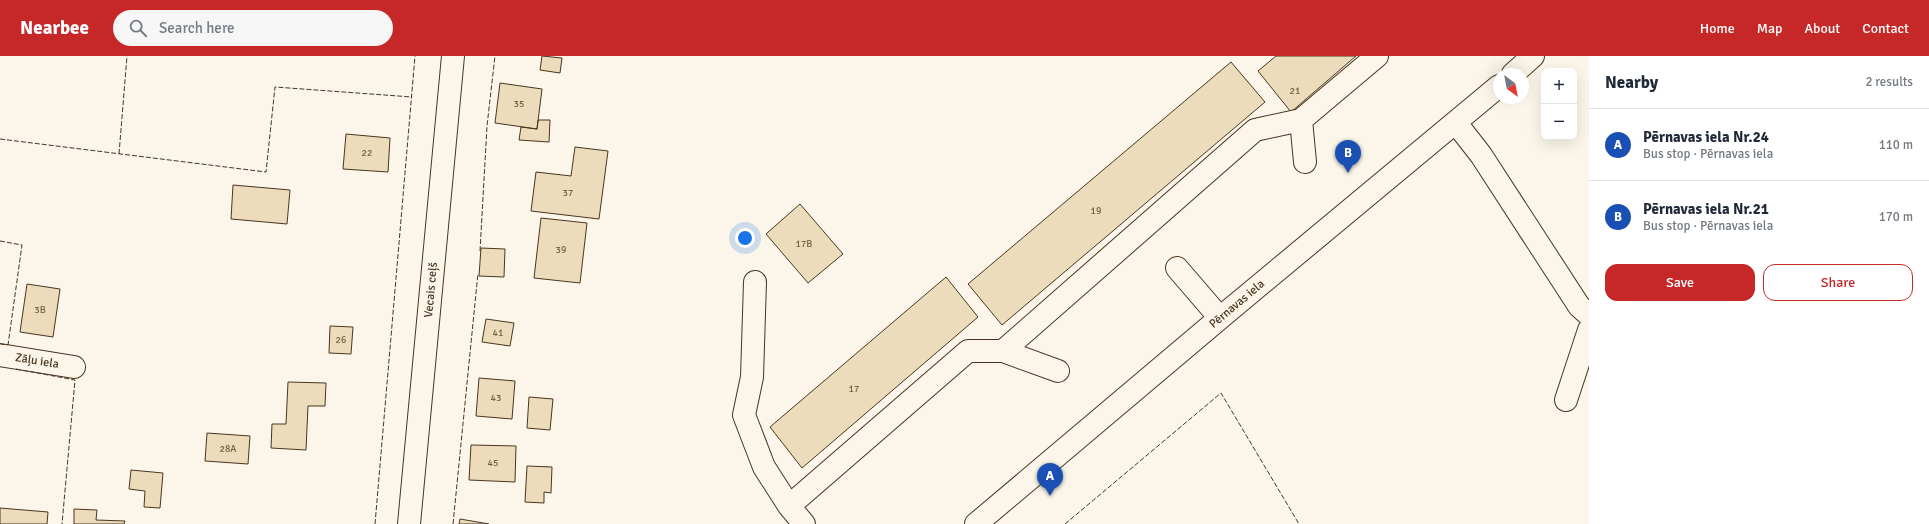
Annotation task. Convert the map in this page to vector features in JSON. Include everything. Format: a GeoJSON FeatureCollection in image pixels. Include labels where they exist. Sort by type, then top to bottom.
{"type":"FeatureCollection","features":[{"type":"Feature","properties":{"kind":"street","name":"Vecais ceļš"},"geometry":{"type":"LineString","coordinates":[[409,524],[453,56]]}},
{"type":"Feature","properties":{"kind":"street"},"geometry":{"type":"LineString","coordinates":[[1004,351],[1255,130],[1301,120],[1377,56]]}},
{"type":"Feature","properties":{"kind":"street"},"geometry":{"type":"LineString","coordinates":[[1519,68],[1534,56]]}},
{"type":"Feature","properties":{"kind":"street","name":"Pērnavas iela"},"geometry":{"type":"LineString","coordinates":[[976,524],[1220,318],[1493,91]]}},
{"type":"Feature","properties":{"kind":"street"},"geometry":{"type":"LineString","coordinates":[[1301,120],[1305,162]]}},
{"type":"Feature","properties":{"kind":"street"},"geometry":{"type":"LineString","coordinates":[[1456,122],[1481,155],[1579,306],[1589,315]]}},
{"type":"Feature","properties":{"kind":"street"},"geometry":{"type":"LineString","coordinates":[[1177,268],[1220,318]]}},
{"type":"Feature","properties":{"kind":"street"},"geometry":{"type":"LineString","coordinates":[[755,282],[752,377],[744,415],[764,467],[789,506],[804,524]]}},
{"type":"Feature","properties":{"kind":"street"},"geometry":{"type":"LineString","coordinates":[[1566,400],[1589,330]]}},
{"type":"Feature","properties":{"kind":"street"},"geometry":{"type":"LineString","coordinates":[[789,506],[968,351],[1004,351],[1058,370]]}},
{"type":"Feature","properties":{"kind":"street","name":"Zāļu iela"},"geometry":{"type":"LineString","coordinates":[[0,356],[74,367]]}},
{"type":"Feature","properties":{"kind":"building"},"geometry":{"type":"Polygon","coordinates":[[[542,56],[562,58],[560,73],[540,70],[542,56]]]}},
{"type":"Feature","properties":{"kind":"building"},"geometry":{"type":"Polygon","coordinates":[[[1276,56],[1356,56],[1291,112],[1258,71],[1276,56]]]}},
{"type":"Feature","properties":{"kind":"building"},"geometry":{"type":"Polygon","coordinates":[[[1231,62],[1265,102],[1002,325],[968,284],[1231,62]]]}},
{"type":"Feature","properties":{"kind":"building"},"geometry":{"type":"Polygon","coordinates":[[[500,83],[542,89],[537,129],[495,123],[500,83]]]}},
{"type":"Feature","properties":{"kind":"building"},"geometry":{"type":"Polygon","coordinates":[[[538,120],[550,120],[549,142],[519,140],[521,127],[537,129],[538,120]]]}},
{"type":"Feature","properties":{"kind":"building"},"geometry":{"type":"Polygon","coordinates":[[[346,134],[390,138],[388,172],[343,169],[346,134]]]}},
{"type":"Feature","properties":{"kind":"building"},"geometry":{"type":"Polygon","coordinates":[[[575,147],[608,151],[599,219],[531,211],[536,172],[571,176],[575,147]]]}},
{"type":"Feature","properties":{"kind":"building"},"geometry":{"type":"Polygon","coordinates":[[[233,185],[290,190],[287,224],[231,219],[233,185]]]}},
{"type":"Feature","properties":{"kind":"building"},"geometry":{"type":"Polygon","coordinates":[[[800,204],[843,254],[808,283],[766,234],[800,204]]]}},
{"type":"Feature","properties":{"kind":"building"},"geometry":{"type":"Polygon","coordinates":[[[541,218],[587,223],[580,283],[534,278],[541,218]]]}},
{"type":"Feature","properties":{"kind":"building"},"geometry":{"type":"Polygon","coordinates":[[[481,248],[505,249],[504,277],[479,276],[481,248]]]}},
{"type":"Feature","properties":{"kind":"building"},"geometry":{"type":"Polygon","coordinates":[[[946,277],[978,317],[802,468],[770,427],[946,277]]]}},
{"type":"Feature","properties":{"kind":"building"},"geometry":{"type":"Polygon","coordinates":[[[27,284],[60,289],[53,337],[20,332],[27,284]]]}},
{"type":"Feature","properties":{"kind":"building"},"geometry":{"type":"Polygon","coordinates":[[[486,319],[514,323],[510,346],[482,342],[486,319]]]}},
{"type":"Feature","properties":{"kind":"building"},"geometry":{"type":"Polygon","coordinates":[[[330,326],[353,327],[351,354],[329,353],[330,326]]]}},
{"type":"Feature","properties":{"kind":"building"},"geometry":{"type":"Polygon","coordinates":[[[479,378],[515,381],[512,419],[476,416],[479,378]]]}},
{"type":"Feature","properties":{"kind":"building"},"geometry":{"type":"Polygon","coordinates":[[[288,382],[326,383],[325,406],[308,406],[306,450],[271,448],[272,424],[286,424],[288,382]]]}},
{"type":"Feature","properties":{"kind":"building"},"geometry":{"type":"Polygon","coordinates":[[[529,397],[553,399],[550,430],[527,428],[529,397]]]}},
{"type":"Feature","properties":{"kind":"building"},"geometry":{"type":"Polygon","coordinates":[[[207,433],[250,436],[248,464],[205,461],[207,433]]]}},
{"type":"Feature","properties":{"kind":"building"},"geometry":{"type":"Polygon","coordinates":[[[471,445],[516,446],[515,482],[469,480],[471,445]]]}},
{"type":"Feature","properties":{"kind":"building"},"geometry":{"type":"Polygon","coordinates":[[[527,466],[552,467],[551,493],[544,492],[544,503],[525,502],[527,466]]]}},
{"type":"Feature","properties":{"kind":"building"},"geometry":{"type":"Polygon","coordinates":[[[131,470],[163,473],[160,508],[144,507],[145,491],[129,489],[131,470]]]}},
{"type":"Feature","properties":{"kind":"building"},"geometry":{"type":"Polygon","coordinates":[[[0,508],[48,512],[47,524],[0,524],[0,508]]]}},
{"type":"Feature","properties":{"kind":"building"},"geometry":{"type":"Polygon","coordinates":[[[74,509],[97,510],[96,520],[125,521],[124,524],[74,524],[74,509]]]}},
{"type":"Feature","properties":{"kind":"building"},"geometry":{"type":"Polygon","coordinates":[[[460,519],[489,524],[459,524],[460,519]]]}},
{"type":"Feature","properties":{"kind":"fence"},"geometry":{"type":"LineString","coordinates":[[119,154],[127,56]]}},
{"type":"Feature","properties":{"kind":"fence"},"geometry":{"type":"LineString","coordinates":[[375,524],[415,56]]}},
{"type":"Feature","properties":{"kind":"fence"},"geometry":{"type":"LineString","coordinates":[[480,251],[487,126],[495,56]]}},
{"type":"Feature","properties":{"kind":"fence"},"geometry":{"type":"LineString","coordinates":[[0,139],[266,172],[275,87],[412,97]]}},
{"type":"Feature","properties":{"kind":"fence"},"geometry":{"type":"LineString","coordinates":[[0,241],[22,245],[8,345],[0,344]]}},
{"type":"Feature","properties":{"kind":"fence"},"geometry":{"type":"LineString","coordinates":[[453,524],[478,273]]}},
{"type":"Feature","properties":{"kind":"fence"},"geometry":{"type":"LineString","coordinates":[[16,369],[75,380],[62,524]]}},
{"type":"Feature","properties":{"kind":"fence"},"geometry":{"type":"LineString","coordinates":[[1065,524],[1221,393],[1299,524]]}},
{"type":"Feature","properties":{"kind":"place","name":"Pērnavas iela Nr.21"},"geometry":{"type":"Point","coordinates":[1348,173]}},
{"type":"Feature","properties":{"kind":"place","name":"Pērnavas iela Nr.24"},"geometry":{"type":"Point","coordinates":[1050,496]}}]}
